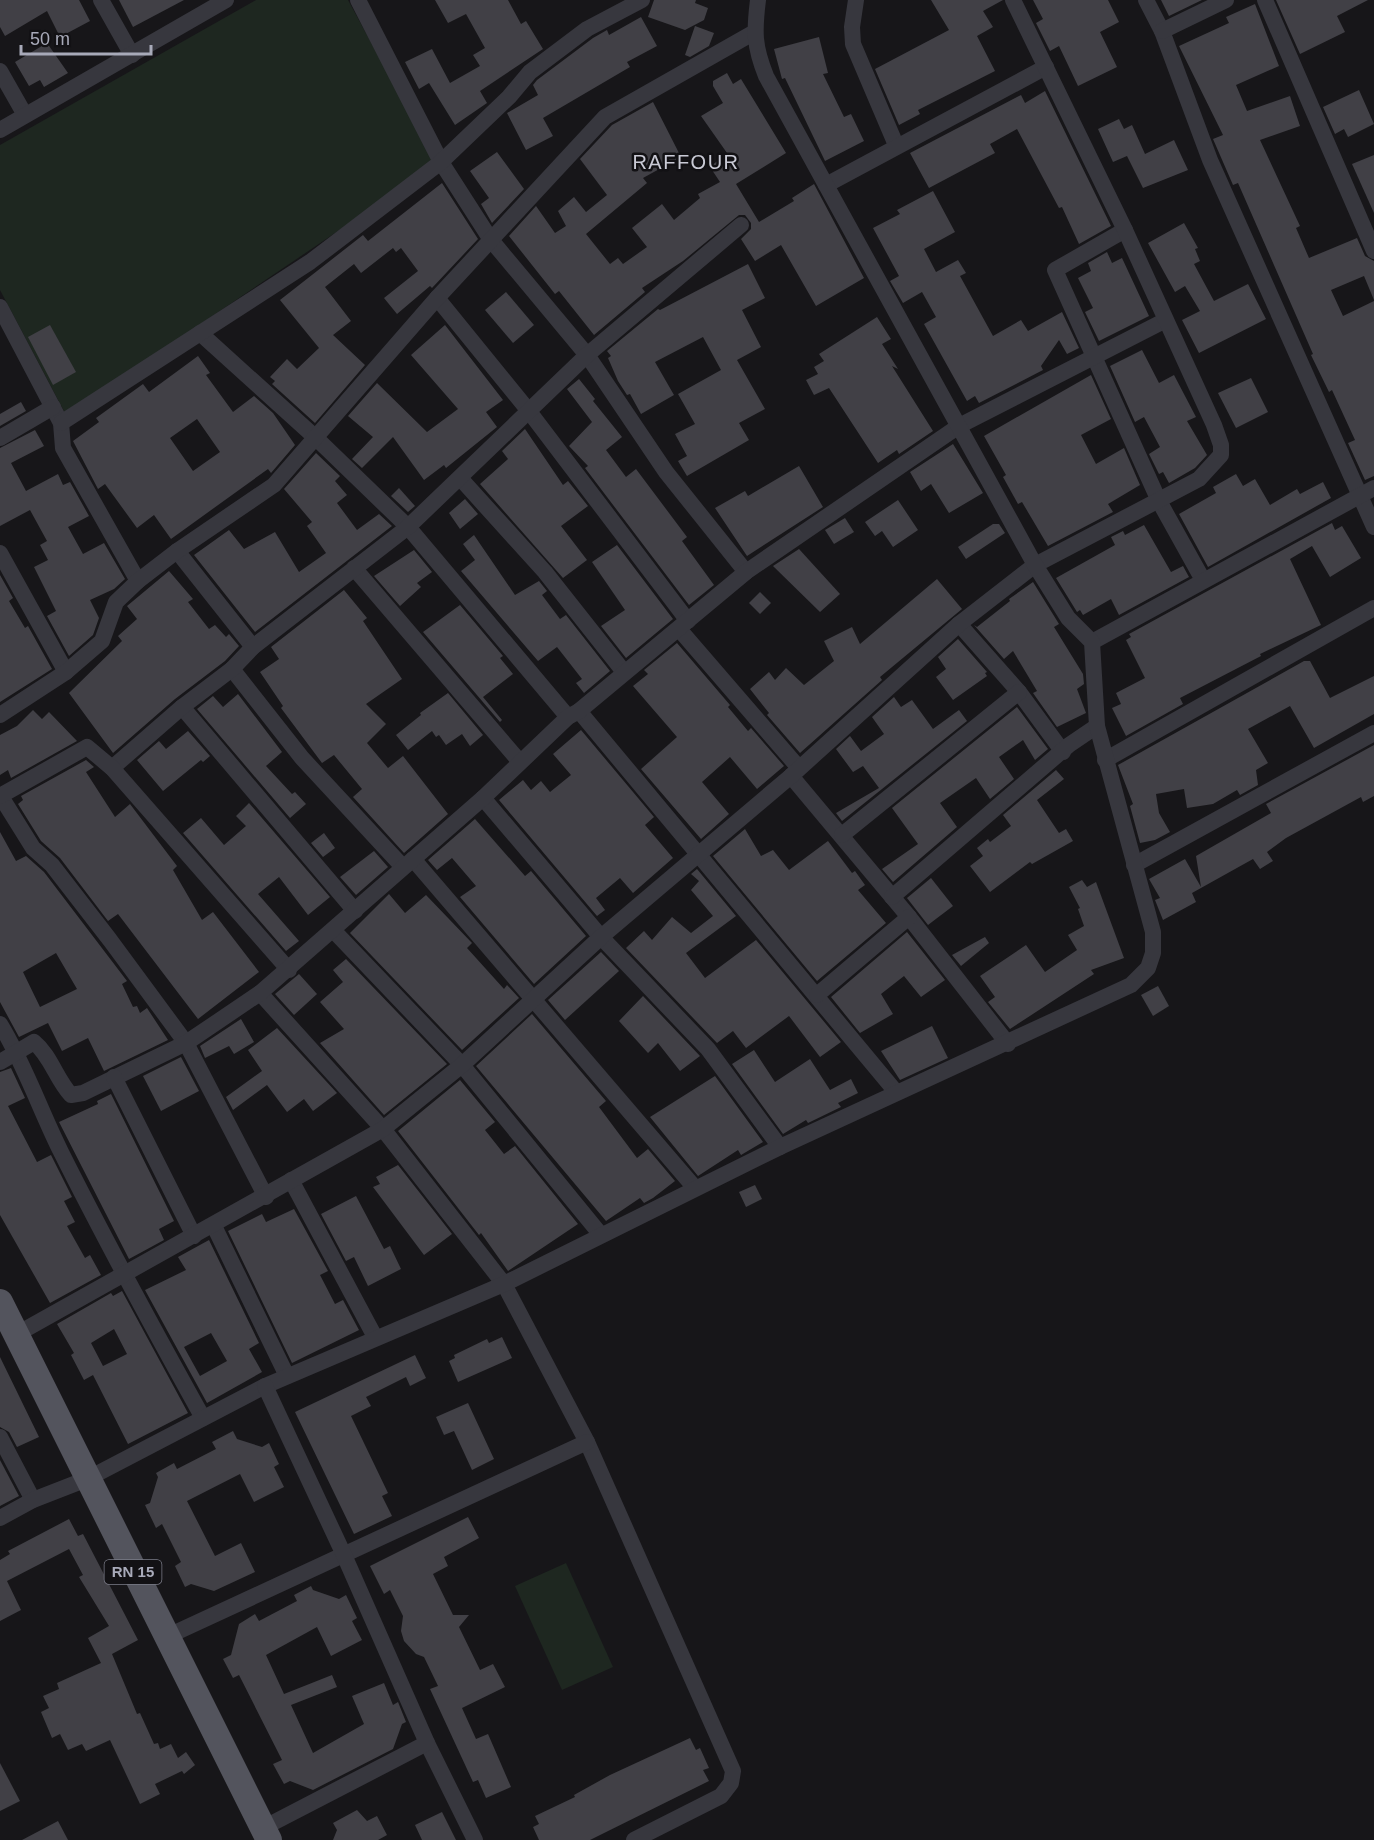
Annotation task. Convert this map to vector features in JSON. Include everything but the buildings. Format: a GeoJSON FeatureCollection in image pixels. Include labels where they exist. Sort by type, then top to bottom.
{"type":"FeatureCollection","features":[{"type":"Feature","properties":{"kind":"main road","name":"RN 15"},"geometry":{"type":"LineString","coordinates":[[0,1302],[266,1834]]}},
{"type":"Feature","properties":{"kind":"street"},"geometry":{"type":"LineString","coordinates":[[101,0],[132,55]]}},
{"type":"Feature","properties":{"kind":"street"},"geometry":{"type":"LineString","coordinates":[[0,130],[226,0]]}},
{"type":"Feature","properties":{"kind":"street"},"geometry":{"type":"LineString","coordinates":[[358,0],[441,162],[491,240],[587,355],[666,472],[746,572]]}},
{"type":"Feature","properties":{"kind":"street"},"geometry":{"type":"LineString","coordinates":[[61,423],[310,262],[441,162],[509,97],[530,72],[587,29],[642,0]]}},
{"type":"Feature","properties":{"kind":"street"},"geometry":{"type":"LineString","coordinates":[[0,1518],[33,1500],[87,1479],[264,1386],[504,1284],[695,1188],[896,1092],[1008,1044],[1131,985],[1148,968],[1153,953],[1153,932],[1097,726],[1092,642],[1068,618],[1035,565],[766,76],[756,52],[753,33],[758,0]]}},
{"type":"Feature","properties":{"kind":"street"},"geometry":{"type":"LineString","coordinates":[[856,0],[852,27],[853,44],[896,145]]}},
{"type":"Feature","properties":{"kind":"street"},"geometry":{"type":"LineString","coordinates":[[17,1335],[266,1197],[291,1180],[383,1129],[462,1065],[601,937],[795,772],[959,624],[1035,565],[1199,479],[1221,455],[1221,445],[1125,230],[1013,0]]}},
{"type":"Feature","properties":{"kind":"street"},"geometry":{"type":"LineString","coordinates":[[1146,0],[1162,31],[1210,160],[1358,496],[1374,527]]}},
{"type":"Feature","properties":{"kind":"street"},"geometry":{"type":"LineString","coordinates":[[1162,31],[1226,0]]}},
{"type":"Feature","properties":{"kind":"street"},"geometry":{"type":"LineString","coordinates":[[1265,0],[1374,251]]}},
{"type":"Feature","properties":{"kind":"street"},"geometry":{"type":"LineString","coordinates":[[0,716],[66,672],[102,641],[116,602],[138,581],[177,550],[274,485],[437,298],[605,117],[753,33]]}},
{"type":"Feature","properties":{"kind":"street"},"geometry":{"type":"LineString","coordinates":[[826,184],[1046,67]]}},
{"type":"Feature","properties":{"kind":"street"},"geometry":{"type":"LineString","coordinates":[[0,71],[25,115]]}},
{"type":"Feature","properties":{"kind":"street"},"geometry":{"type":"LineString","coordinates":[[112,768],[182,707],[232,669],[253,647],[408,527],[587,355],[741,225]]}},
{"type":"Feature","properties":{"kind":"street"},"geometry":{"type":"LineString","coordinates":[[1125,230],[1054,270],[1159,501],[1203,580]]}},
{"type":"Feature","properties":{"kind":"street"},"geometry":{"type":"LineString","coordinates":[[437,298],[528,410],[683,625],[842,835],[1008,1044]]}},
{"type":"Feature","properties":{"kind":"street"},"geometry":{"type":"LineString","coordinates":[[0,307],[61,423],[63,448],[138,581]]}},
{"type":"Feature","properties":{"kind":"street"},"geometry":{"type":"LineString","coordinates":[[0,1062],[18,1054],[25,1046],[34,1042],[42,1049],[62,1087],[71,1095],[83,1093],[186,1043],[260,993],[289,970],[574,714],[746,572],[959,426],[1164,321]]}},
{"type":"Feature","properties":{"kind":"street"},"geometry":{"type":"LineString","coordinates":[[200,333],[316,438],[408,527],[699,854],[896,1092]]}},
{"type":"Feature","properties":{"kind":"street"},"geometry":{"type":"LineString","coordinates":[[0,438],[53,407]]}},
{"type":"Feature","properties":{"kind":"street"},"geometry":{"type":"LineString","coordinates":[[460,479],[545,572],[624,672]]}},
{"type":"Feature","properties":{"kind":"street"},"geometry":{"type":"LineString","coordinates":[[1092,642],[1374,488]]}},
{"type":"Feature","properties":{"kind":"street"},"geometry":{"type":"LineString","coordinates":[[177,550],[253,647]]}},
{"type":"Feature","properties":{"kind":"street"},"geometry":{"type":"LineString","coordinates":[[0,553],[66,672]]}},
{"type":"Feature","properties":{"kind":"street"},"geometry":{"type":"LineString","coordinates":[[354,568],[520,762]]}},
{"type":"Feature","properties":{"kind":"street"},"geometry":{"type":"LineString","coordinates":[[1105,759],[1374,608]]}},
{"type":"Feature","properties":{"kind":"street"},"geometry":{"type":"LineString","coordinates":[[959,624],[1019,692],[1063,752]]}},
{"type":"Feature","properties":{"kind":"street"},"geometry":{"type":"LineString","coordinates":[[232,669],[302,758],[408,863],[533,1001],[695,1188]]}},
{"type":"Feature","properties":{"kind":"street"},"geometry":{"type":"LineString","coordinates":[[842,835],[1019,692]]}},
{"type":"Feature","properties":{"kind":"street"},"geometry":{"type":"LineString","coordinates":[[182,707],[355,911]]}},
{"type":"Feature","properties":{"kind":"street"},"geometry":{"type":"LineString","coordinates":[[892,897],[1063,752],[1097,726]]}},
{"type":"Feature","properties":{"kind":"street"},"geometry":{"type":"LineString","coordinates":[[1134,865],[1374,733]]}},
{"type":"Feature","properties":{"kind":"street"},"geometry":{"type":"LineString","coordinates":[[266,1197],[186,1043],[52,865],[33,848],[0,795],[87,747],[112,768],[289,970]]}},
{"type":"Feature","properties":{"kind":"street"},"geometry":{"type":"LineString","coordinates":[[483,798],[601,937],[708,1049],[780,1148]]}},
{"type":"Feature","properties":{"kind":"street"},"geometry":{"type":"LineString","coordinates":[[817,995],[909,917]]}},
{"type":"Feature","properties":{"kind":"street"},"geometry":{"type":"LineString","coordinates":[[333,930],[462,1065],[601,1235]]}},
{"type":"Feature","properties":{"kind":"street"},"geometry":{"type":"LineString","coordinates":[[260,993],[383,1129],[504,1284],[587,1442],[733,1771],[731,1782],[722,1796],[634,1840]]}},
{"type":"Feature","properties":{"kind":"street"},"geometry":{"type":"LineString","coordinates":[[0,1024],[18,1054],[60,1149],[124,1276],[203,1418]]}},
{"type":"Feature","properties":{"kind":"street"},"geometry":{"type":"LineString","coordinates":[[114,1077],[194,1236]]}},
{"type":"Feature","properties":{"kind":"street"},"geometry":{"type":"LineString","coordinates":[[291,1180],[375,1337]]}},
{"type":"Feature","properties":{"kind":"street"},"geometry":{"type":"LineString","coordinates":[[214,1226],[286,1376]]}},
{"type":"Feature","properties":{"kind":"street"},"geometry":{"type":"LineString","coordinates":[[264,1386],[344,1555],[427,1743],[475,1840]]}},
{"type":"Feature","properties":{"kind":"street"},"geometry":{"type":"LineString","coordinates":[[0,1437],[33,1500]]}},
{"type":"Feature","properties":{"kind":"street"},"geometry":{"type":"LineString","coordinates":[[166,1637],[587,1442]]}},
{"type":"Feature","properties":{"kind":"street"},"geometry":{"type":"LineString","coordinates":[[266,1834],[427,1743]]}},
{"type":"Feature","properties":{"kind":"shaded area"},"geometry":{"type":"Polygon","coordinates":[[[256,0],[348,0],[437,164],[66,415],[0,290],[0,145],[256,0]]]}},
{"type":"Feature","properties":{"kind":"shaded area"},"geometry":{"type":"Polygon","coordinates":[[[566,1563],[613,1667],[562,1690],[515,1586],[566,1563]]]}},
{"type":"Feature","properties":{"kind":"district","name":"RAFFOUR"},"geometry":{"type":"Point","coordinates":[686,162]}}]}
